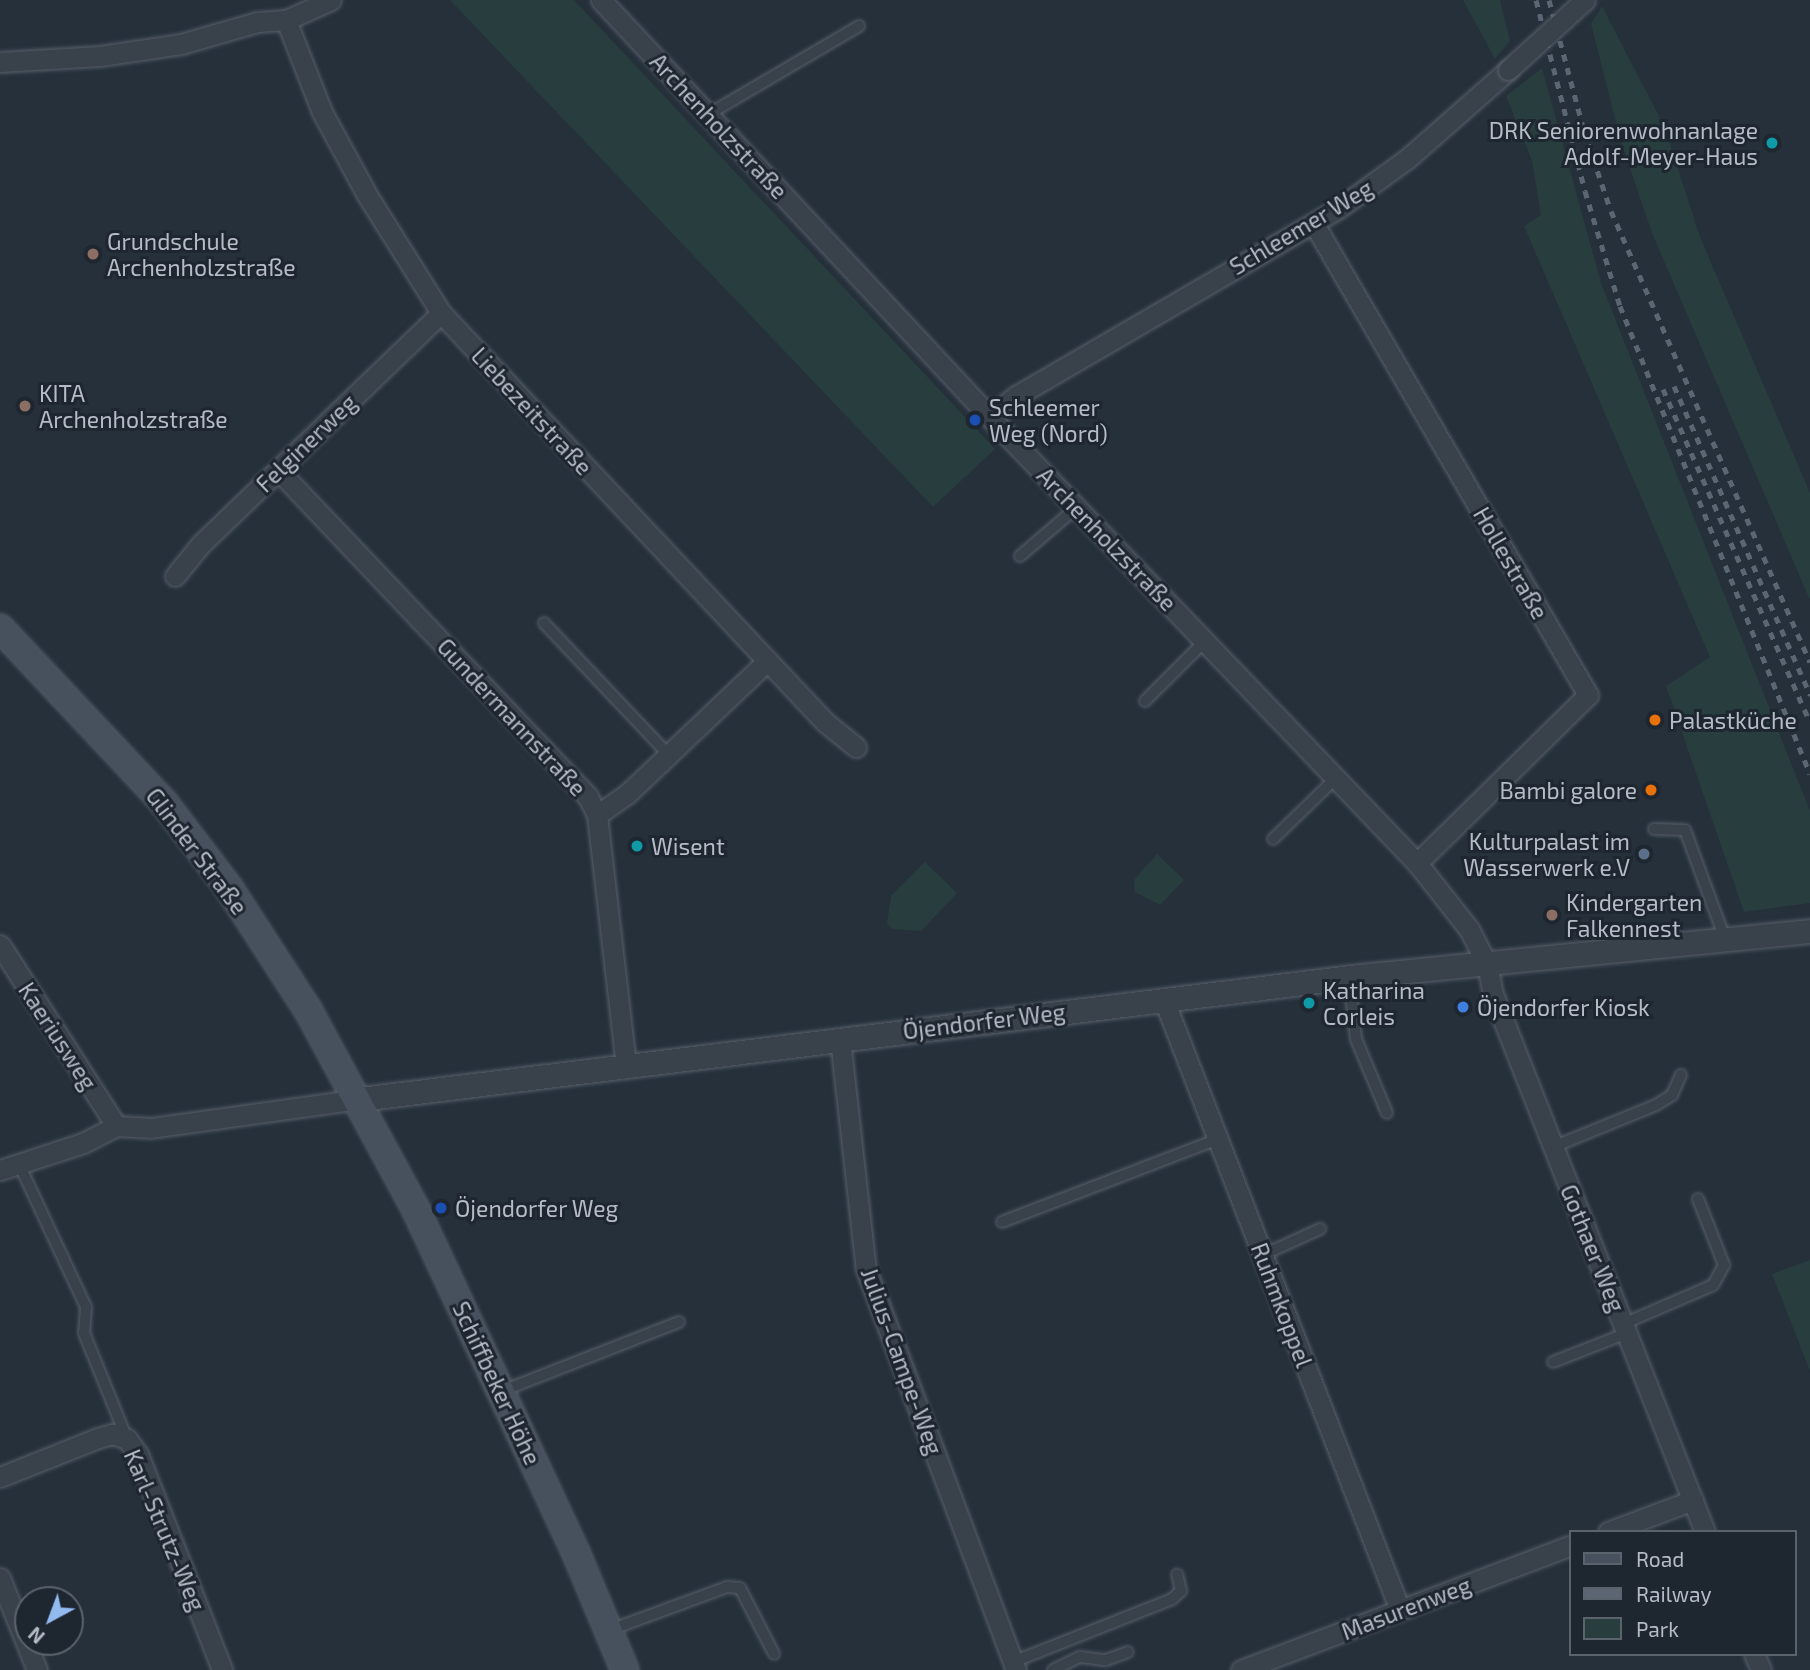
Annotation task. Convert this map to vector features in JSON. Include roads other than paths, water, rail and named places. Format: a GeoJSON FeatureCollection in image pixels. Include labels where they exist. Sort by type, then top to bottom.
{"type":"FeatureCollection","features":[{"type":"Feature","properties":{"kind":"main road","name":"Glinder Straße"},"geometry":{"type":"LineString","coordinates":[[0,628],[103,734],[210,863],[284,971],[360,1100]]}},
{"type":"Feature","properties":{"kind":"main road","name":"Schiffbeker Höhe"},"geometry":{"type":"LineString","coordinates":[[360,1100],[501,1391],[625,1670]]}},
{"type":"Feature","properties":{"kind":"street"},"geometry":{"type":"LineString","coordinates":[[0,62],[100,56],[181,44],[257,22],[286,20],[331,0]]}},
{"type":"Feature","properties":{"kind":"street","name":"Archenholzstraße"},"geometry":{"type":"LineString","coordinates":[[601,0],[1076,508],[1417,863],[1469,929],[1487,964]]}},
{"type":"Feature","properties":{"kind":"street","name":"Schleemer Weg"},"geometry":{"type":"LineString","coordinates":[[990,417],[1016,396],[1145,319],[1314,224],[1408,158],[1585,0]]}},
{"type":"Feature","properties":{"kind":"street","name":"Liebezeitstraße"},"geometry":{"type":"LineString","coordinates":[[286,20],[322,112],[367,195],[440,313],[825,722],[856,747]]}},
{"type":"Feature","properties":{"kind":"street","name":"Hollestraße"},"geometry":{"type":"LineString","coordinates":[[1314,224],[1588,695],[1417,863]]}},
{"type":"Feature","properties":{"kind":"street","name":"Felginerweg"},"geometry":{"type":"LineString","coordinates":[[175,576],[201,544],[440,313]]}},
{"type":"Feature","properties":{"kind":"street","name":"Gundermannstraße"},"geometry":{"type":"LineString","coordinates":[[278,470],[563,768],[597,815],[626,1066]]}},
{"type":"Feature","properties":{"kind":"street"},"geometry":{"type":"LineString","coordinates":[[597,815],[627,794],[767,661]]}},
{"type":"Feature","properties":{"kind":"street","name":"Öjendorfer Weg"},"geometry":{"type":"LineString","coordinates":[[116,1126],[150,1128],[1349,977],[1810,931]]}},
{"type":"Feature","properties":{"kind":"street","name":"Kaeriusweg"},"geometry":{"type":"LineString","coordinates":[[0,945],[116,1126]]}},
{"type":"Feature","properties":{"kind":"street","name":"Gothaer Weg"},"geometry":{"type":"LineString","coordinates":[[1487,964],[1493,994],[1704,1530]]}},
{"type":"Feature","properties":{"kind":"street","name":"Ruhmkoppel"},"geometry":{"type":"LineString","coordinates":[[1164,1000],[1400,1610]]}},
{"type":"Feature","properties":{"kind":"street","name":"Julius-Campe-Weg"},"geometry":{"type":"LineString","coordinates":[[840,1039],[866,1269],[1014,1666]]}},
{"type":"Feature","properties":{"kind":"street"},"geometry":{"type":"LineString","coordinates":[[0,1170],[83,1143],[116,1126]]}},
{"type":"Feature","properties":{"kind":"street","name":"Karl-Strutz-Weg"},"geometry":{"type":"LineString","coordinates":[[0,1477],[98,1437],[112,1434],[127,1440],[138,1454],[222,1670]]}},
{"type":"Feature","properties":{"kind":"street"},"geometry":{"type":"LineString","coordinates":[[1613,1530],[1693,1500]]}},
{"type":"Feature","properties":{"kind":"street","name":"Masurenweg"},"geometry":{"type":"LineString","coordinates":[[1241,1670],[1568,1547]]}},
{"type":"Feature","properties":{"kind":"street"},"geometry":{"type":"LineString","coordinates":[[0,1578],[37,1670]]}},
{"type":"Feature","properties":{"kind":"lane"},"geometry":{"type":"LineString","coordinates":[[709,114],[859,26]]}},
{"type":"Feature","properties":{"kind":"lane"},"geometry":{"type":"LineString","coordinates":[[1020,556],[1076,508]]}},
{"type":"Feature","properties":{"kind":"lane"},"geometry":{"type":"LineString","coordinates":[[544,623],[669,755]]}},
{"type":"Feature","properties":{"kind":"lane"},"geometry":{"type":"LineString","coordinates":[[1145,701],[1205,640]]}},
{"type":"Feature","properties":{"kind":"lane"},"geometry":{"type":"LineString","coordinates":[[1273,839],[1336,778]]}},
{"type":"Feature","properties":{"kind":"lane"},"geometry":{"type":"LineString","coordinates":[[1654,829],[1685,830],[1725,940]]}},
{"type":"Feature","properties":{"kind":"lane"},"geometry":{"type":"LineString","coordinates":[[1349,977],[1356,1039],[1387,1113]]}},
{"type":"Feature","properties":{"kind":"lane"},"geometry":{"type":"LineString","coordinates":[[1553,1147],[1656,1105],[1672,1095],[1681,1075]]}},
{"type":"Feature","properties":{"kind":"lane"},"geometry":{"type":"LineString","coordinates":[[1002,1222],[1218,1139]]}},
{"type":"Feature","properties":{"kind":"lane"},"geometry":{"type":"LineString","coordinates":[[19,1164],[86,1307],[84,1333],[127,1440]]}},
{"type":"Feature","properties":{"kind":"lane"},"geometry":{"type":"LineString","coordinates":[[1553,1362],[1713,1285],[1724,1265],[1698,1199]]}},
{"type":"Feature","properties":{"kind":"lane"},"geometry":{"type":"LineString","coordinates":[[1263,1255],[1320,1230]]}},
{"type":"Feature","properties":{"kind":"lane"},"geometry":{"type":"LineString","coordinates":[[501,1391],[679,1322]]}},
{"type":"Feature","properties":{"kind":"lane"},"geometry":{"type":"LineString","coordinates":[[1014,1666],[1172,1599],[1181,1591],[1177,1574]]}},
{"type":"Feature","properties":{"kind":"lane"},"geometry":{"type":"LineString","coordinates":[[609,1631],[727,1587],[740,1588],[774,1654]]}},
{"type":"Feature","properties":{"kind":"lane"},"geometry":{"type":"LineString","coordinates":[[1053,1670],[1080,1657],[1106,1660],[1128,1652]]}},
{"type":"Feature","properties":{"kind":"railway"},"geometry":{"type":"LineString","coordinates":[[1536,0],[1585,191],[1620,306],[1810,774]]}},
{"type":"Feature","properties":{"kind":"railway"},"geometry":{"type":"LineString","coordinates":[[1549,0],[1584,131],[1611,211],[1810,662]]}},
{"type":"Feature","properties":{"kind":"railway"},"geometry":{"type":"LineString","coordinates":[[1674,386],[1810,695]]}},
{"type":"Feature","properties":{"kind":"railway"},"geometry":{"type":"LineString","coordinates":[[1663,389],[1810,722]]}},
{"type":"Feature","properties":{"kind":"place","name":"DRK Seniorenwohnanlage Adolf-Meyer-Haus"},"geometry":{"type":"Point","coordinates":[1772,143]}},
{"type":"Feature","properties":{"kind":"place","name":"Grundschule Archenholzstraße"},"geometry":{"type":"Point","coordinates":[93,254]}},
{"type":"Feature","properties":{"kind":"place","name":"KITA Archenholzstraße"},"geometry":{"type":"Point","coordinates":[25,406]}},
{"type":"Feature","properties":{"kind":"place","name":"Schleemer Weg (Nord)"},"geometry":{"type":"Point","coordinates":[975,420]}},
{"type":"Feature","properties":{"kind":"place","name":"Palastküche"},"geometry":{"type":"Point","coordinates":[1655,720]}},
{"type":"Feature","properties":{"kind":"place","name":"Bambi galore"},"geometry":{"type":"Point","coordinates":[1651,790]}},
{"type":"Feature","properties":{"kind":"place","name":"Wisent"},"geometry":{"type":"Point","coordinates":[637,846]}},
{"type":"Feature","properties":{"kind":"place","name":"Kulturpalast im Wasserwerk e.V"},"geometry":{"type":"Point","coordinates":[1644,854]}},
{"type":"Feature","properties":{"kind":"place","name":"Kindergarten Falkennest"},"geometry":{"type":"Point","coordinates":[1552,915]}},
{"type":"Feature","properties":{"kind":"place","name":"Katharina Corleis"},"geometry":{"type":"Point","coordinates":[1309,1003]}},
{"type":"Feature","properties":{"kind":"place","name":"Öjendorfer Kiosk"},"geometry":{"type":"Point","coordinates":[1463,1007]}},
{"type":"Feature","properties":{"kind":"place","name":"Öjendorfer Weg"},"geometry":{"type":"Point","coordinates":[441,1208]}}]}
